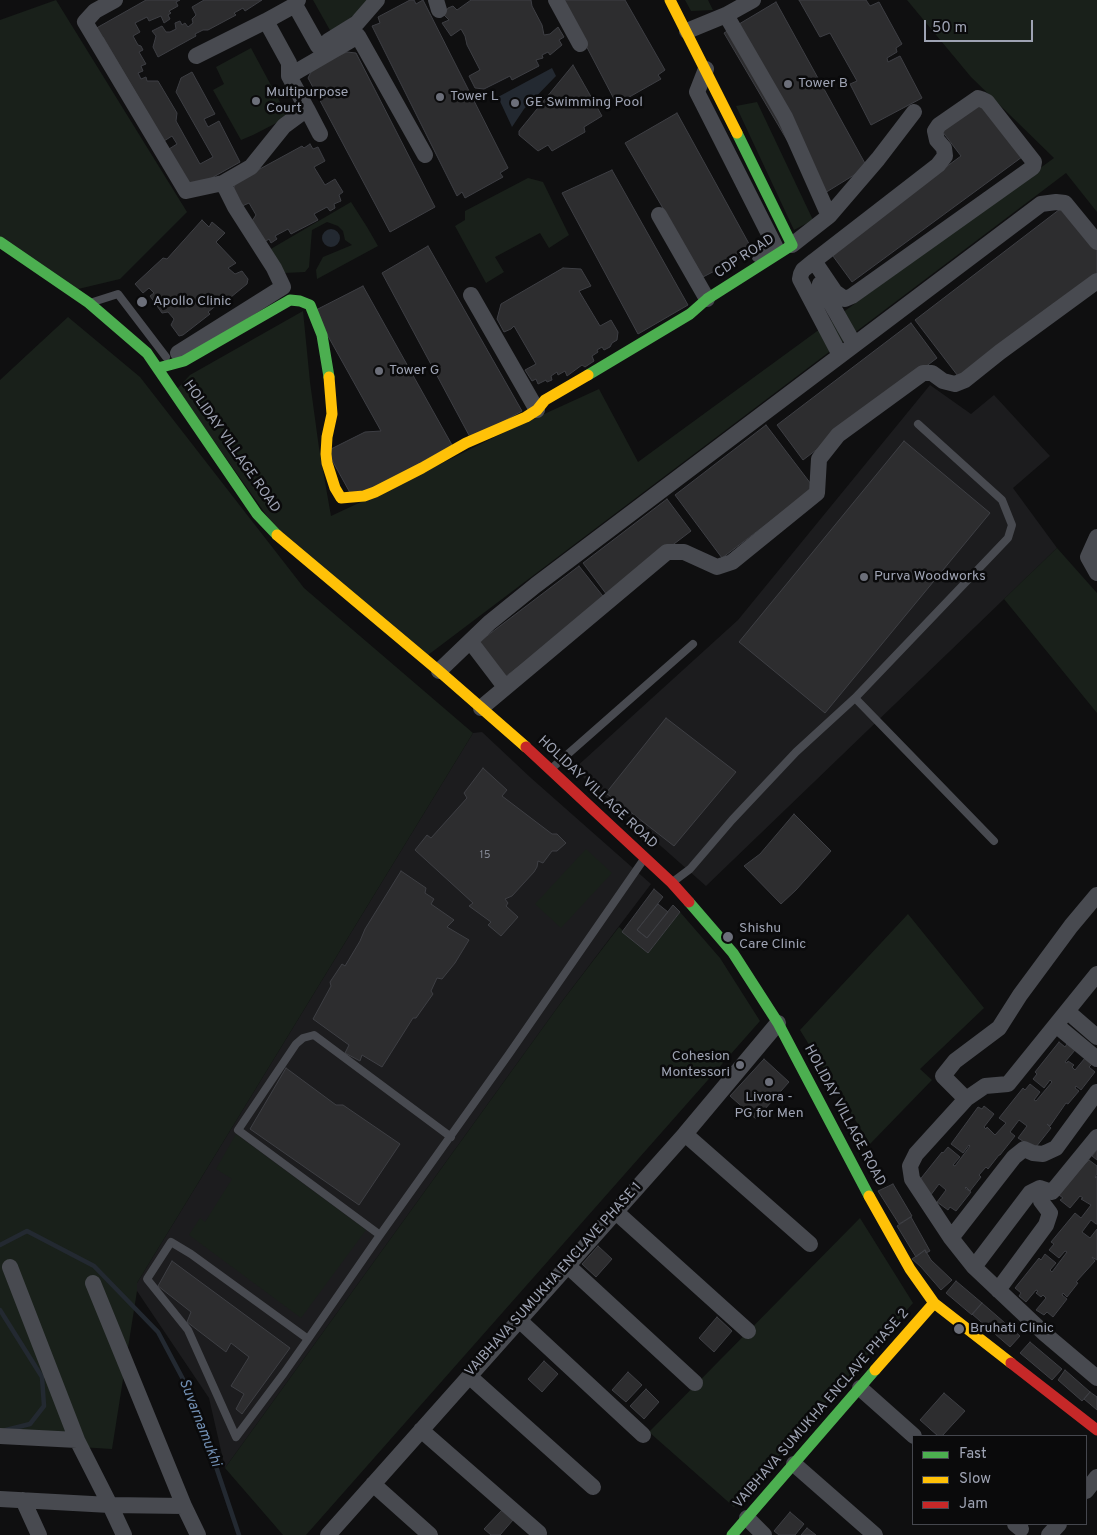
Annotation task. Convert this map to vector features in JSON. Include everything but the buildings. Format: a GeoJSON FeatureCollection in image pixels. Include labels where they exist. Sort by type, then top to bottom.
{"type":"FeatureCollection","features":[{"type":"Feature","properties":{"kind":"street"},"geometry":{"type":"LineString","coordinates":[[115,0],[95,11],[85,22],[186,191],[223,183],[251,167],[284,126],[307,109]]}},
{"type":"Feature","properties":{"kind":"street"},"geometry":{"type":"LineString","coordinates":[[289,69],[318,46],[357,23],[377,0]]}},
{"type":"Feature","properties":{"kind":"street"},"geometry":{"type":"LineString","coordinates":[[556,0],[580,44]]}},
{"type":"Feature","properties":{"kind":"street","name":"CDP ROAD"},"geometry":{"type":"LineString","coordinates":[[159,362],[184,361],[290,300],[310,305],[322,335],[329,376],[332,414],[327,437],[327,463],[341,498],[364,496],[375,492],[466,443],[526,417],[537,410],[545,400],[690,314],[707,299],[792,245],[670,0]]}},
{"type":"Feature","properties":{"kind":"street"},"geometry":{"type":"LineString","coordinates":[[687,31],[726,15],[753,0]]}},
{"type":"Feature","properties":{"kind":"street"},"geometry":{"type":"LineString","coordinates":[[196,56],[266,22],[296,2],[318,46]]}},
{"type":"Feature","properties":{"kind":"street"},"geometry":{"type":"LineString","coordinates":[[726,15],[785,117],[829,216]]}},
{"type":"Feature","properties":{"kind":"street"},"geometry":{"type":"LineString","coordinates":[[266,22],[320,134]]}},
{"type":"Feature","properties":{"kind":"street"},"geometry":{"type":"LineString","coordinates":[[289,69],[358,36],[425,155]]}},
{"type":"Feature","properties":{"kind":"street"},"geometry":{"type":"LineString","coordinates":[[660,215],[707,299],[718,281],[775,246],[696,92],[706,69]]}},
{"type":"Feature","properties":{"kind":"street"},"geometry":{"type":"LineString","coordinates":[[811,263],[835,292],[845,299],[1030,170],[1034,162],[987,102],[978,98],[939,125],[935,131],[937,140],[944,148],[944,156],[938,165],[811,263],[803,270],[800,279],[840,355]]}},
{"type":"Feature","properties":{"kind":"street"},"geometry":{"type":"LineString","coordinates":[[792,245],[829,216],[878,159],[914,112]]}},
{"type":"Feature","properties":{"kind":"street"},"geometry":{"type":"LineString","coordinates":[[159,362],[178,353],[283,287],[274,268],[235,207],[223,183]]}},
{"type":"Feature","properties":{"kind":"street"},"geometry":{"type":"LineString","coordinates":[[439,671],[489,623],[536,584],[1041,204],[1065,203],[1097,242]]}},
{"type":"Feature","properties":{"kind":"street","name":"HOLIDAY VILLAGE ROAD"},"geometry":{"type":"LineString","coordinates":[[0,242],[89,303],[159,362],[257,514],[551,769],[672,883],[733,953],[778,1023],[887,1228],[910,1269],[934,1303],[1097,1430]]}},
{"type":"Feature","properties":{"kind":"street"},"geometry":{"type":"LineString","coordinates":[[811,263],[854,344]]}},
{"type":"Feature","properties":{"kind":"street"},"geometry":{"type":"LineString","coordinates":[[480,708],[667,552],[684,552],[717,568],[732,562],[817,493],[819,458],[838,436],[923,373],[932,373],[943,381],[955,384],[965,380],[1097,281]]}},
{"type":"Feature","properties":{"kind":"street"},"geometry":{"type":"LineString","coordinates":[[471,295],[537,410]]}},
{"type":"Feature","properties":{"kind":"street"},"geometry":{"type":"LineString","coordinates":[[1097,537],[1088,557],[1097,573]]}},
{"type":"Feature","properties":{"kind":"street"},"geometry":{"type":"LineString","coordinates":[[470,641],[505,687]]}},
{"type":"Feature","properties":{"kind":"street"},"geometry":{"type":"LineString","coordinates":[[966,1099],[943,1076],[954,1060],[999,1028],[1020,995],[1097,895]]}},
{"type":"Feature","properties":{"kind":"street"},"geometry":{"type":"LineString","coordinates":[[1097,974],[1008,1084],[985,1086],[966,1099],[916,1154],[910,1166],[912,1179],[950,1238],[974,1267],[1045,1334],[1097,1378]]}},
{"type":"Feature","properties":{"kind":"street"},"geometry":{"type":"LineString","coordinates":[[1067,1011],[1097,1037]]}},
{"type":"Feature","properties":{"kind":"street","name":"VAIBHAVA SUMUKHA ENCLAVE PHASE 1"},"geometry":{"type":"LineString","coordinates":[[328,1535],[685,1134],[778,1023]]}},
{"type":"Feature","properties":{"kind":"street"},"geometry":{"type":"LineString","coordinates":[[1056,1025],[1097,1059]]}},
{"type":"Feature","properties":{"kind":"street"},"geometry":{"type":"LineString","coordinates":[[950,1238],[1014,1157],[1024,1148],[1033,1153],[1043,1154],[1056,1148],[1097,1092]]}},
{"type":"Feature","properties":{"kind":"street"},"geometry":{"type":"LineString","coordinates":[[685,1134],[810,1244]]}},
{"type":"Feature","properties":{"kind":"street"},"geometry":{"type":"LineString","coordinates":[[974,1267],[1030,1193],[1040,1188],[1052,1192],[1097,1136]]}},
{"type":"Feature","properties":{"kind":"street"},"geometry":{"type":"LineString","coordinates":[[998,1290],[1046,1225],[1050,1213],[1041,1201],[1040,1188]]}},
{"type":"Feature","properties":{"kind":"street"},"geometry":{"type":"LineString","coordinates":[[616,1212],[748,1331]]}},
{"type":"Feature","properties":{"kind":"street"},"geometry":{"type":"LineString","coordinates":[[568,1266],[695,1383]]}},
{"type":"Feature","properties":{"kind":"street"},"geometry":{"type":"LineString","coordinates":[[10,1267],[77,1440],[124,1535]]}},
{"type":"Feature","properties":{"kind":"street"},"geometry":{"type":"LineString","coordinates":[[93,1283],[184,1506],[198,1535]]}},
{"type":"Feature","properties":{"kind":"street","name":"VAIBHAVA SUMUKHA ENCLAVE PHASE 2"},"geometry":{"type":"LineString","coordinates":[[732,1535],[934,1303]]}},
{"type":"Feature","properties":{"kind":"street"},"geometry":{"type":"LineString","coordinates":[[519,1320],[643,1436]]}},
{"type":"Feature","properties":{"kind":"street"},"geometry":{"type":"LineString","coordinates":[[469,1376],[593,1487]]}},
{"type":"Feature","properties":{"kind":"street"},"geometry":{"type":"LineString","coordinates":[[860,1388],[913,1435]]}},
{"type":"Feature","properties":{"kind":"street"},"geometry":{"type":"LineString","coordinates":[[421,1430],[540,1533]]}},
{"type":"Feature","properties":{"kind":"street"},"geometry":{"type":"LineString","coordinates":[[0,1436],[77,1440]]}},
{"type":"Feature","properties":{"kind":"street"},"geometry":{"type":"LineString","coordinates":[[794,1464],[875,1535]]}},
{"type":"Feature","properties":{"kind":"street"},"geometry":{"type":"LineString","coordinates":[[1087,1490],[1097,1477]]}},
{"type":"Feature","properties":{"kind":"street"},"geometry":{"type":"LineString","coordinates":[[373,1484],[430,1535]]}},
{"type":"Feature","properties":{"kind":"street"},"geometry":{"type":"LineString","coordinates":[[0,1499],[110,1505],[184,1506]]}},
{"type":"Feature","properties":{"kind":"street"},"geometry":{"type":"LineString","coordinates":[[23,1500],[39,1535]]}},
{"type":"Feature","properties":{"kind":"street"},"geometry":{"type":"LineString","coordinates":[[747,1518],[764,1535]]}},
{"type":"Feature","properties":{"kind":"street"},"geometry":{"type":"LineString","coordinates":[[1049,1535],[1058,1525]]}},
{"type":"Feature","properties":{"kind":"lane"},"geometry":{"type":"LineString","coordinates":[[89,303],[118,294],[159,362]]}},
{"type":"Feature","properties":{"kind":"lane"},"geometry":{"type":"LineString","coordinates":[[672,883],[690,869],[732,820],[796,752],[855,698],[1008,538],[1012,525],[1002,500],[918,424]]}},
{"type":"Feature","properties":{"kind":"lane"},"geometry":{"type":"LineString","coordinates":[[551,769],[693,644]]}},
{"type":"Feature","properties":{"kind":"lane"},"geometry":{"type":"LineString","coordinates":[[855,698],[994,840]]}},
{"type":"Feature","properties":{"kind":"lane"},"geometry":{"type":"LineString","coordinates":[[308,1339],[191,1254],[171,1242],[147,1279],[188,1330],[236,1437],[308,1339],[451,1137],[645,857]]}},
{"type":"Feature","properties":{"kind":"lane"},"geometry":{"type":"LineString","coordinates":[[380,1235],[238,1130],[296,1044],[303,1038],[314,1035],[451,1137]]}},
{"type":"Feature","properties":{"kind":"shaded area"},"geometry":{"type":"Polygon","coordinates":[[[56,0],[187,212],[120,279],[74,290],[0,237],[0,20],[56,0]]]}},
{"type":"Feature","properties":{"kind":"shaded area"},"geometry":{"type":"Polygon","coordinates":[[[313,0],[367,0],[369,4],[331,32],[313,0]]]}},
{"type":"Feature","properties":{"kind":"shaded area"},"geometry":{"type":"Polygon","coordinates":[[[685,0],[708,0],[713,10],[691,11],[685,0]]]}},
{"type":"Feature","properties":{"kind":"shaded area"},"geometry":{"type":"Polygon","coordinates":[[[907,0],[1097,0],[1097,212],[1066,173],[428,655],[289,547],[177,389],[190,375],[303,311],[319,448],[331,516],[599,389],[638,462],[1054,158],[971,77],[907,0]]]}},
{"type":"Feature","properties":{"kind":"shaded area","name":"Multipurpose Court"},"geometry":{"type":"Polygon","coordinates":[[[251,48],[288,117],[241,140],[213,90],[224,84],[216,67],[251,48]]]}},
{"type":"Feature","properties":{"kind":"shaded area","name":"GE Swimming Pool"},"geometry":{"type":"Polygon","coordinates":[[[552,68],[556,76],[524,109],[512,127],[498,97],[552,68]]]}},
{"type":"Feature","properties":{"kind":"shaded area"},"geometry":{"type":"Polygon","coordinates":[[[757,102],[813,220],[794,230],[736,106],[757,102]]]}},
{"type":"Feature","properties":{"kind":"shaded area"},"geometry":{"type":"Polygon","coordinates":[[[528,178],[543,182],[569,235],[549,248],[540,233],[495,257],[504,272],[486,283],[455,226],[465,220],[465,211],[528,178]]]}},
{"type":"Feature","properties":{"kind":"shaded area"},"geometry":{"type":"Polygon","coordinates":[[[351,202],[378,246],[317,279],[316,270],[323,257],[352,245],[345,240],[343,231],[338,226],[327,222],[312,230],[309,267],[305,272],[284,273],[269,250],[351,202]]]}},
{"type":"Feature","properties":{"kind":"shaded area"},"geometry":{"type":"Polygon","coordinates":[[[331,229],[339,234],[340,238],[335,246],[331,247],[323,242],[322,238],[327,230],[331,229]]]}},
{"type":"Feature","properties":{"kind":"shaded area"},"geometry":{"type":"Polygon","coordinates":[[[68,317],[140,377],[304,588],[473,733],[137,1283],[112,1449],[0,1442],[0,380],[68,317]]]}},
{"type":"Feature","properties":{"kind":"shaded area"},"geometry":{"type":"Polygon","coordinates":[[[930,385],[971,414],[994,395],[1050,456],[1013,488],[1057,548],[706,886],[574,769],[738,620],[930,385]]]}},
{"type":"Feature","properties":{"kind":"shaded area"},"geometry":{"type":"Polygon","coordinates":[[[1057,548],[1097,593],[1097,713],[1004,599],[1057,548]]]}},
{"type":"Feature","properties":{"kind":"shaded area"},"geometry":{"type":"Polygon","coordinates":[[[482,732],[651,884],[560,1004],[225,1468],[209,1398],[137,1291],[137,1283],[473,733],[482,732]]]}},
{"type":"Feature","properties":{"kind":"shaded area"},"geometry":{"type":"Polygon","coordinates":[[[586,849],[612,873],[561,928],[535,904],[586,849]]]}},
{"type":"Feature","properties":{"kind":"shaded area"},"geometry":{"type":"Polygon","coordinates":[[[680,912],[720,958],[760,1021],[306,1535],[283,1535],[225,1468],[560,1004],[619,927],[648,953],[680,912]]]}},
{"type":"Feature","properties":{"kind":"shaded area"},"geometry":{"type":"Polygon","coordinates":[[[908,914],[984,1008],[920,1069],[932,1080],[870,1144],[800,1030],[908,914]]]}},
{"type":"Feature","properties":{"kind":"shaded area"},"geometry":{"type":"Polygon","coordinates":[[[236,1134],[366,1230],[301,1318],[189,1235],[200,1218],[205,1222],[232,1179],[216,1169],[236,1134]]]}},
{"type":"Feature","properties":{"kind":"shaded area"},"geometry":{"type":"Polygon","coordinates":[[[860,1218],[913,1303],[734,1507],[649,1432],[860,1218]]]}},
{"type":"Feature","properties":{"kind":"waterway","name":"Suvarnamukhi"},"geometry":{"type":"LineString","coordinates":[[0,1245],[27,1231],[94,1266],[158,1332],[193,1398],[239,1535]]}},
{"type":"Feature","properties":{"kind":"waterway","name":"Suvarnamukhi"},"geometry":{"type":"LineString","coordinates":[[0,1310],[42,1377],[44,1406],[30,1424],[6,1430]]}},
{"type":"Feature","properties":{"kind":"traffic: fast"},"geometry":{"type":"LineString","coordinates":[[588,375],[690,314],[707,299],[792,245],[737,133]]}},
{"type":"Feature","properties":{"kind":"traffic: fast"},"geometry":{"type":"LineString","coordinates":[[0,242],[89,303],[147,353],[257,514],[277,535]]}},
{"type":"Feature","properties":{"kind":"traffic: fast"},"geometry":{"type":"LineString","coordinates":[[158,368],[184,361],[290,300],[310,305],[322,335],[329,377]]}},
{"type":"Feature","properties":{"kind":"traffic: fast"},"geometry":{"type":"LineString","coordinates":[[689,902],[733,953],[778,1023],[869,1196]]}},
{"type":"Feature","properties":{"kind":"traffic: fast"},"geometry":{"type":"LineString","coordinates":[[732,1535],[875,1370]]}},
{"type":"Feature","properties":{"kind":"traffic: slow"},"geometry":{"type":"LineString","coordinates":[[670,0],[737,133]]}},
{"type":"Feature","properties":{"kind":"traffic: slow"},"geometry":{"type":"LineString","coordinates":[[329,377],[332,414],[327,437],[326,454],[335,488],[341,498],[364,496],[375,492],[466,443],[526,417],[537,410],[545,400],[588,375]]}},
{"type":"Feature","properties":{"kind":"traffic: slow"},"geometry":{"type":"LineString","coordinates":[[277,535],[526,747]]}},
{"type":"Feature","properties":{"kind":"traffic: slow"},"geometry":{"type":"LineString","coordinates":[[869,1196],[910,1269],[934,1303],[1011,1363]]}},
{"type":"Feature","properties":{"kind":"traffic: slow"},"geometry":{"type":"LineString","coordinates":[[875,1370],[934,1303]]}},
{"type":"Feature","properties":{"kind":"traffic: jam"},"geometry":{"type":"LineString","coordinates":[[526,747],[672,883],[689,902]]}},
{"type":"Feature","properties":{"kind":"traffic: jam"},"geometry":{"type":"LineString","coordinates":[[1011,1363],[1097,1430]]}},
{"type":"Feature","properties":{"kind":"place","name":"Tower B"},"geometry":{"type":"Point","coordinates":[788,84]}},
{"type":"Feature","properties":{"kind":"place","name":"Tower L"},"geometry":{"type":"Point","coordinates":[440,97]}},
{"type":"Feature","properties":{"kind":"place","name":"Multipurpose Court"},"geometry":{"type":"Point","coordinates":[256,101]}},
{"type":"Feature","properties":{"kind":"place","name":"GE Swimming Pool"},"geometry":{"type":"Point","coordinates":[515,103]}},
{"type":"Feature","properties":{"kind":"place","name":"Apollo Clinic"},"geometry":{"type":"Point","coordinates":[142,302]}},
{"type":"Feature","properties":{"kind":"place","name":"Tower G"},"geometry":{"type":"Point","coordinates":[379,371]}},
{"type":"Feature","properties":{"kind":"place","name":"Purva Woodworks"},"geometry":{"type":"Point","coordinates":[864,577]}},
{"type":"Feature","properties":{"kind":"place","name":"Shishu Care Clinic"},"geometry":{"type":"Point","coordinates":[728,937]}},
{"type":"Feature","properties":{"kind":"place","name":"Cohesion Montessori"},"geometry":{"type":"Point","coordinates":[740,1065]}},
{"type":"Feature","properties":{"kind":"place","name":"Livora - PG for Men"},"geometry":{"type":"Point","coordinates":[769,1082]}},
{"type":"Feature","properties":{"kind":"place","name":"Bruhati Clinic"},"geometry":{"type":"Point","coordinates":[959,1329]}}]}
